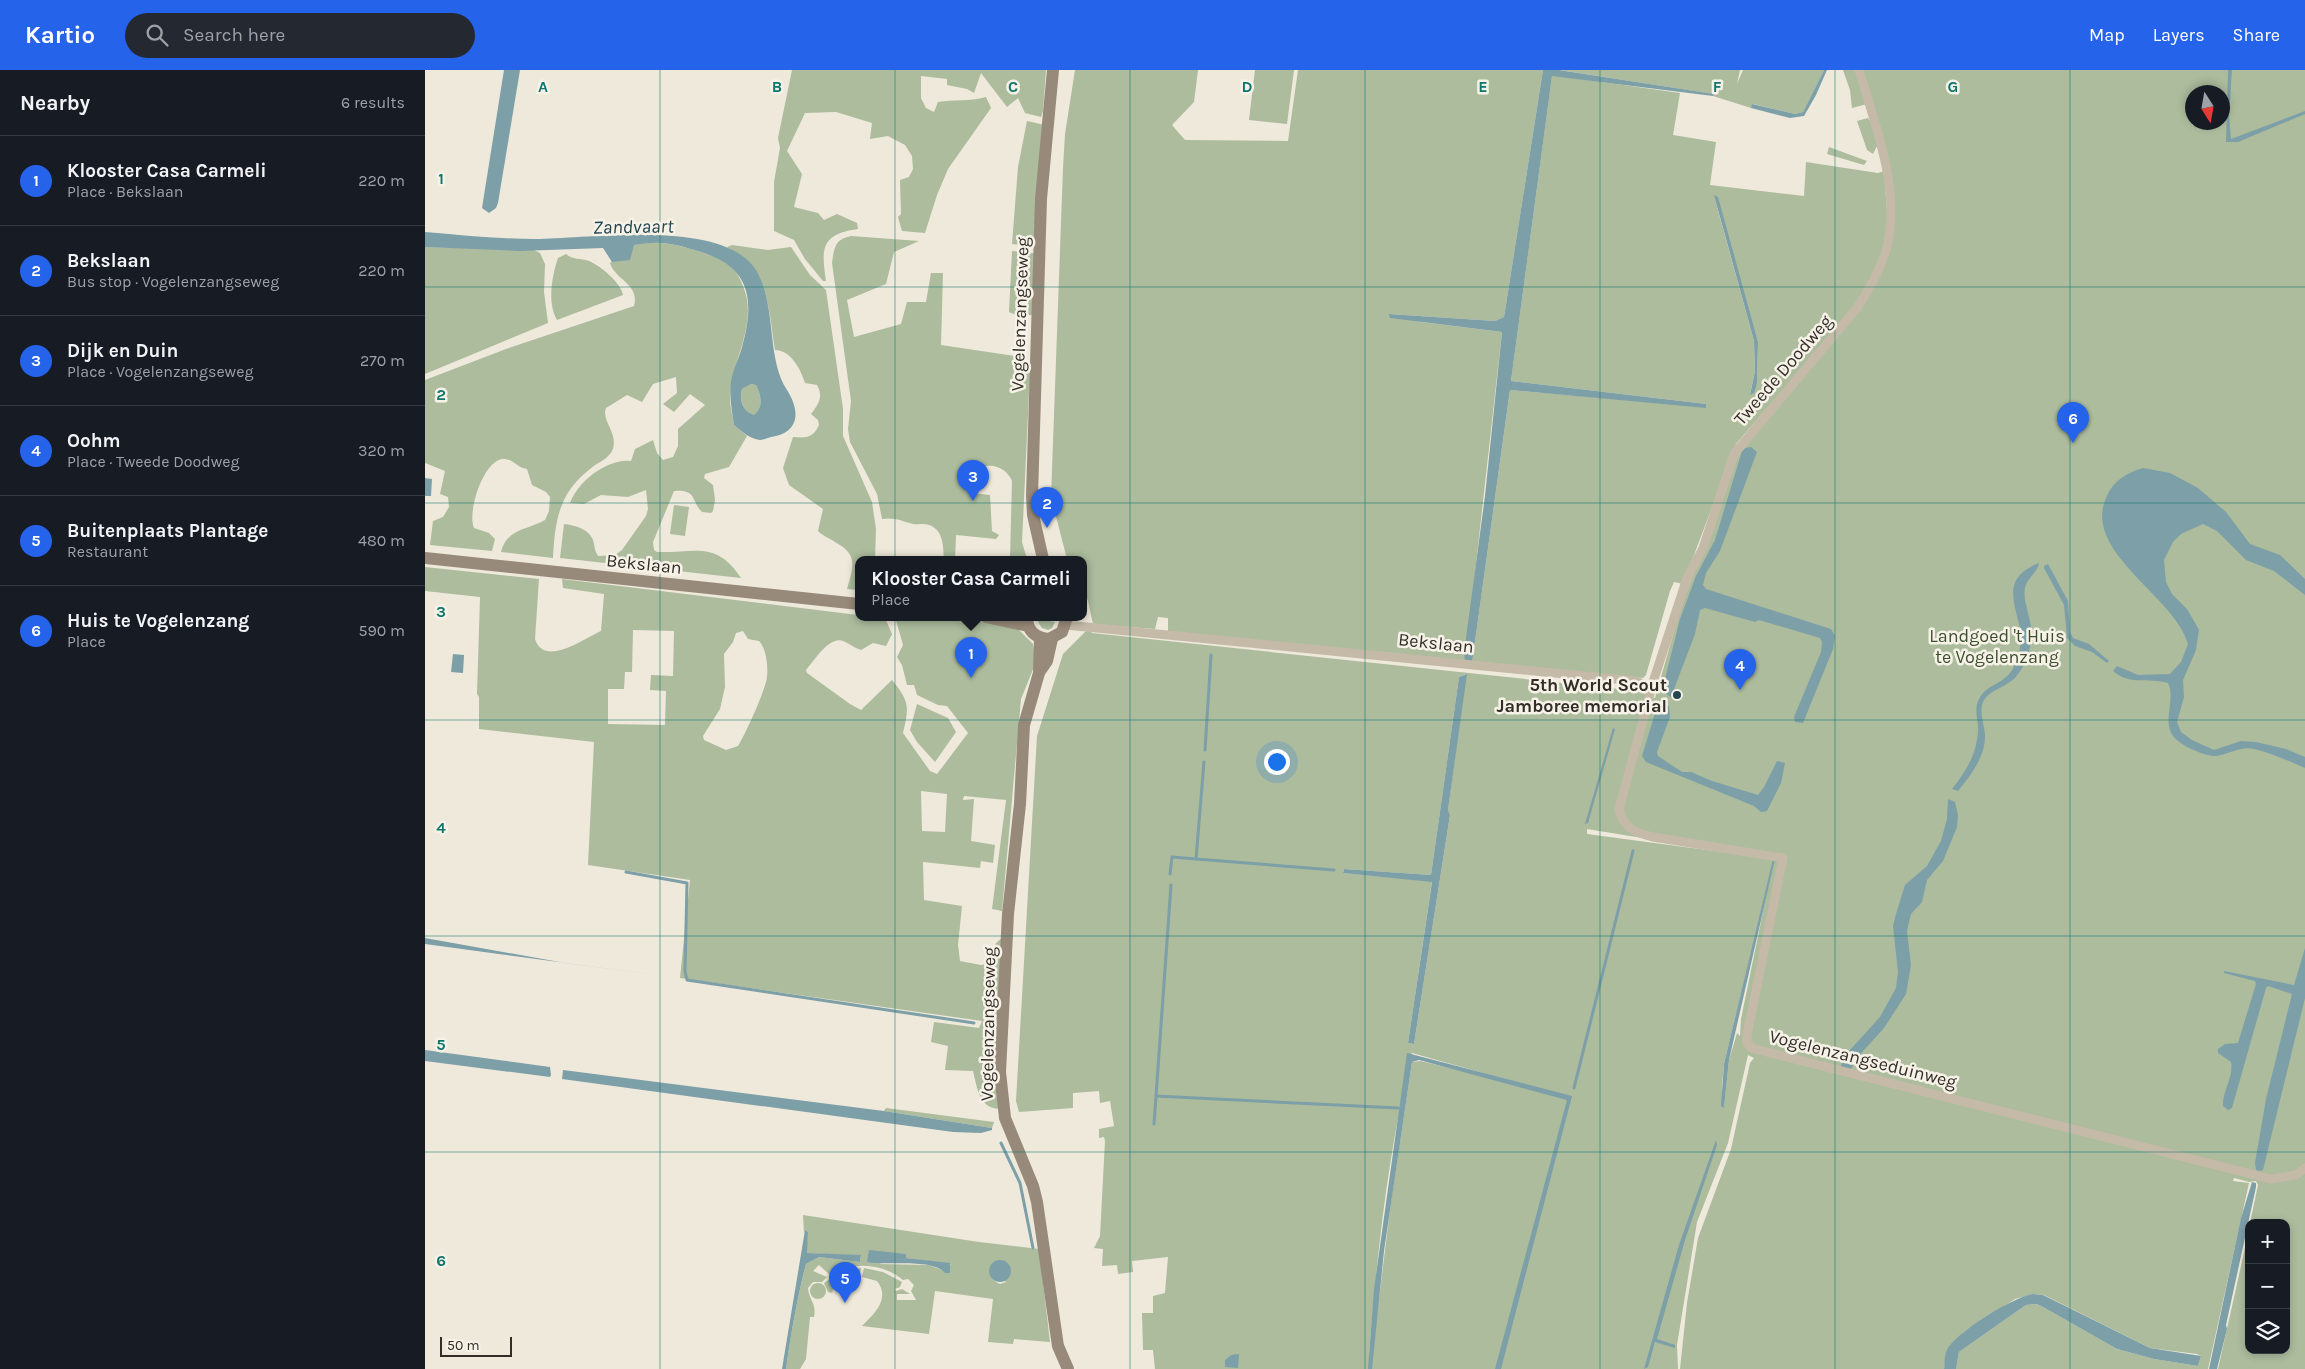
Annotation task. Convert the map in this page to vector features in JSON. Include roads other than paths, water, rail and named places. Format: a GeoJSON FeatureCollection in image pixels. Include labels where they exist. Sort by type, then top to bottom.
{"type":"FeatureCollection","features":[{"type":"Feature","properties":{"kind":"main road","name":"Vogelenzangseweg"},"geometry":{"type":"LineString","coordinates":[[1042,556],[1033,515],[1032,496],[1041,199],[1053,70]]}},
{"type":"Feature","properties":{"kind":"main road","name":"Bekslaan"},"geometry":{"type":"LineString","coordinates":[[425,558],[855,604]]}},
{"type":"Feature","properties":{"kind":"main road"},"geometry":{"type":"LineString","coordinates":[[1027,621],[1046,638],[1059,635],[1067,621]]}},
{"type":"Feature","properties":{"kind":"main road","name":"Vogelenzangseweg"},"geometry":{"type":"LineString","coordinates":[[1046,638],[1047,661],[1039,673],[1024,725],[1021,804],[1008,914],[1001,1063],[1002,1100],[1005,1118],[1033,1186],[1037,1202],[1058,1346],[1068,1369]]}},
{"type":"Feature","properties":{"kind":"street","name":"Tweede Doodweg"},"geometry":{"type":"LineString","coordinates":[[1652,688],[1687,578],[1703,548],[1734,454],[1857,308],[1875,276],[1887,248],[1890,225],[1888,184],[1880,141],[1859,70]]}},
{"type":"Feature","properties":{"kind":"street","name":"Bekslaan"},"geometry":{"type":"LineString","coordinates":[[1067,621],[1636,681],[1652,688]]}},
{"type":"Feature","properties":{"kind":"street","name":"Vogelenzangseduinweg"},"geometry":{"type":"LineString","coordinates":[[1652,688],[1619,809],[1621,820],[1637,833],[1653,837],[1783,858],[1747,1034],[1747,1042],[1751,1048],[2271,1179],[2296,1175],[2305,1168]]}},
{"type":"Feature","properties":{"kind":"water"},"geometry":{"type":"Polygon","coordinates":[[[504,70],[520,70],[498,203],[496,208],[489,213],[482,208],[504,70]]]}},
{"type":"Feature","properties":{"kind":"water"},"geometry":{"type":"Polygon","coordinates":[[[1543,70],[1559,70],[1714,94],[1713,96],[1552,76],[1511,381],[1706,404],[1706,408],[1510,390],[1472,663],[1465,662],[1464,653],[1485,496],[1502,332],[1390,318],[1389,314],[1495,321],[1504,317],[1543,70]]]}},
{"type":"Feature","properties":{"kind":"water"},"geometry":{"type":"Polygon","coordinates":[[[1824,70],[1827,70],[1804,116],[1790,118],[1751,108],[1752,104],[1795,114],[1803,112],[1824,70]]]}},
{"type":"Feature","properties":{"kind":"water"},"geometry":{"type":"Polygon","coordinates":[[[2228,70],[2232,70],[2230,101],[2230,85],[2228,85],[2228,70]]]}},
{"type":"Feature","properties":{"kind":"water"},"geometry":{"type":"Polygon","coordinates":[[[2305,111],[2305,114],[2238,142],[2226,142],[2226,130],[2230,130],[2230,128],[2231,139],[2305,111]]]}},
{"type":"Feature","properties":{"kind":"water"},"geometry":{"type":"Polygon","coordinates":[[[1714,195],[1718,197],[1758,342],[1757,383],[1754,393],[1750,395],[1755,371],[1754,341],[1714,195]]]}},
{"type":"Feature","properties":{"kind":"water"},"geometry":{"type":"Polygon","coordinates":[[[425,232],[521,239],[653,235],[686,237],[715,243],[739,254],[756,270],[763,284],[767,299],[776,363],[794,406],[795,420],[787,431],[780,435],[760,440],[749,436],[734,425],[731,383],[746,330],[748,301],[745,288],[739,277],[730,267],[718,259],[683,247],[660,243],[634,245],[630,260],[612,262],[603,248],[520,251],[425,247],[425,232]],[[751,384],[742,389],[741,393],[743,405],[747,411],[754,415],[761,401],[756,385],[751,384]]]}},
{"type":"Feature","properties":{"kind":"water"},"geometry":{"type":"Polygon","coordinates":[[[1751,447],[1757,452],[1720,551],[1706,573],[1703,585],[1706,589],[1831,629],[1835,636],[1833,649],[1803,723],[1795,722],[1794,717],[1821,652],[1822,642],[1820,638],[1759,620],[1755,622],[1705,608],[1700,610],[1695,634],[1671,697],[1665,693],[1663,687],[1680,619],[1696,576],[1715,540],[1742,451],[1745,448],[1751,447]]]}},
{"type":"Feature","properties":{"kind":"water"},"geometry":{"type":"Polygon","coordinates":[[[2143,468],[2170,473],[2198,488],[2226,512],[2250,544],[2280,555],[2305,579],[2305,595],[2274,571],[2246,560],[2217,531],[2203,524],[2181,534],[2173,542],[2164,560],[2166,582],[2172,594],[2187,609],[2199,630],[2196,650],[2183,680],[2184,697],[2177,722],[2181,732],[2192,740],[2214,750],[2241,741],[2256,742],[2286,749],[2305,757],[2305,768],[2249,748],[2212,756],[2187,747],[2173,736],[2170,730],[2171,696],[2168,683],[2133,680],[2119,676],[2113,671],[2117,666],[2138,675],[2170,674],[2181,662],[2188,644],[2180,626],[2167,609],[2118,556],[2107,537],[2102,518],[2106,498],[2116,482],[2131,472],[2143,468]]]}},
{"type":"Feature","properties":{"kind":"water"},"geometry":{"type":"Polygon","coordinates":[[[425,478],[432,479],[431,496],[425,496],[425,478]]]}},
{"type":"Feature","properties":{"kind":"water"},"geometry":{"type":"Polygon","coordinates":[[[2039,563],[2026,584],[2025,599],[2031,625],[2031,642],[2024,665],[2015,678],[1984,700],[1981,713],[1985,734],[1983,750],[1973,772],[1958,791],[1952,789],[1973,756],[1978,732],[1977,703],[1987,689],[2008,675],[2018,656],[2021,636],[2013,590],[2016,580],[2024,571],[2039,563]]]}},
{"type":"Feature","properties":{"kind":"water"},"geometry":{"type":"Polygon","coordinates":[[[2048,564],[2068,601],[2070,632],[2073,638],[2089,644],[2109,661],[2107,663],[2092,652],[2075,646],[2067,638],[2064,605],[2044,568],[2048,564]]]}},
{"type":"Feature","properties":{"kind":"water"},"geometry":{"type":"Polygon","coordinates":[[[453,654],[464,655],[463,673],[451,672],[453,654]]]}},
{"type":"Feature","properties":{"kind":"water"},"geometry":{"type":"Polygon","coordinates":[[[1467,674],[1448,810],[1450,815],[1414,1044],[1408,1043],[1432,882],[1343,873],[1344,869],[1431,875],[1459,677],[1467,674]]]}},
{"type":"Feature","properties":{"kind":"water"},"geometry":{"type":"Polygon","coordinates":[[[1658,703],[1669,706],[1670,717],[1657,752],[1658,756],[1682,772],[1691,772],[1712,781],[1758,795],[1777,761],[1785,763],[1781,783],[1767,811],[1761,812],[1754,806],[1646,762],[1642,756],[1658,703]]]}},
{"type":"Feature","properties":{"kind":"water"},"geometry":{"type":"Polygon","coordinates":[[[1613,728],[1615,729],[1588,823],[1585,824],[1613,728]]]}},
{"type":"Feature","properties":{"kind":"water"},"geometry":{"type":"Polygon","coordinates":[[[1948,799],[1955,802],[1958,815],[1957,827],[1943,861],[1927,880],[1922,902],[1911,914],[1907,931],[1911,965],[1906,994],[1884,1028],[1855,1060],[1851,1070],[1840,1067],[1850,1050],[1880,1017],[1896,988],[1898,972],[1893,926],[1896,914],[1905,885],[1927,866],[1941,841],[1947,819],[1948,799]]]}},
{"type":"Feature","properties":{"kind":"water"},"geometry":{"type":"Polygon","coordinates":[[[1773,859],[1775,859],[1729,1060],[1724,1108],[1721,1106],[1724,1064],[1773,859]]]}},
{"type":"Feature","properties":{"kind":"water"},"geometry":{"type":"Polygon","coordinates":[[[425,938],[562,962],[425,944],[425,938]]]}},
{"type":"Feature","properties":{"kind":"water"},"geometry":{"type":"Polygon","coordinates":[[[2305,948],[2305,998],[2263,1170],[2260,1171],[2256,1170],[2255,1163],[2266,1099],[2292,994],[2268,986],[2266,988],[2232,1108],[2228,1110],[2223,1106],[2223,1101],[2231,1073],[2231,1062],[2218,1053],[2218,1049],[2225,1044],[2238,1043],[2256,984],[2255,981],[2224,973],[2224,971],[2294,985],[2305,948]]]}},
{"type":"Feature","properties":{"kind":"water"},"geometry":{"type":"Polygon","coordinates":[[[562,962],[670,977],[565,963],[562,962]]]}},
{"type":"Feature","properties":{"kind":"water"},"geometry":{"type":"Polygon","coordinates":[[[425,1050],[550,1067],[551,1075],[550,1077],[425,1061],[425,1050]]]}},
{"type":"Feature","properties":{"kind":"water"},"geometry":{"type":"Polygon","coordinates":[[[1407,1053],[1572,1096],[1501,1369],[1495,1369],[1567,1100],[1419,1060],[1412,1062],[1384,1251],[1372,1369],[1368,1369],[1374,1289],[1407,1053]]]}},
{"type":"Feature","properties":{"kind":"water"},"geometry":{"type":"Polygon","coordinates":[[[563,1070],[884,1111],[992,1128],[992,1130],[981,1133],[953,1132],[562,1079],[563,1070]]]}},
{"type":"Feature","properties":{"kind":"water"},"geometry":{"type":"Polygon","coordinates":[[[1716,1140],[1717,1145],[1685,1240],[1657,1339],[1675,1345],[1675,1348],[1655,1342],[1648,1367],[1644,1369],[1679,1245],[1716,1140]]]}},
{"type":"Feature","properties":{"kind":"water"},"geometry":{"type":"Polygon","coordinates":[[[2252,1182],[2256,1183],[2249,1219],[2245,1219],[2245,1238],[2217,1369],[2209,1369],[2241,1218],[2252,1182]]]}},
{"type":"Feature","properties":{"kind":"water"},"geometry":{"type":"Polygon","coordinates":[[[805,1230],[808,1232],[807,1253],[861,1255],[860,1262],[819,1257],[806,1264],[786,1369],[782,1369],[805,1230]]]}},
{"type":"Feature","properties":{"kind":"water"},"geometry":{"type":"Polygon","coordinates":[[[869,1250],[906,1254],[906,1258],[950,1263],[950,1273],[945,1273],[939,1268],[920,1264],[867,1262],[869,1250]]]}},
{"type":"Feature","properties":{"kind":"water"},"geometry":{"type":"Polygon","coordinates":[[[996,1260],[1004,1260],[1011,1267],[1011,1275],[1004,1282],[996,1282],[989,1275],[989,1267],[996,1260]]]}},
{"type":"Feature","properties":{"kind":"water"},"geometry":{"type":"Polygon","coordinates":[[[2033,1294],[2043,1295],[2150,1348],[2201,1356],[2198,1366],[2154,1359],[2117,1349],[2037,1304],[2026,1305],[1959,1352],[1956,1369],[1944,1369],[1947,1350],[1961,1334],[2000,1308],[2024,1296],[2033,1294]]]}},
{"type":"Feature","properties":{"kind":"water"},"geometry":{"type":"Polygon","coordinates":[[[1239,1354],[1238,1368],[1225,1367],[1225,1360],[1231,1355],[1239,1354]]]}},
{"type":"Feature","properties":{"kind":"waterway"},"geometry":{"type":"LineString","coordinates":[[1205,750],[1211,655]]}},
{"type":"Feature","properties":{"kind":"waterway"},"geometry":{"type":"LineString","coordinates":[[1170,874],[1172,857],[1196,859],[1204,762]]}},
{"type":"Feature","properties":{"kind":"waterway"},"geometry":{"type":"LineString","coordinates":[[1574,1088],[1633,851]]}},
{"type":"Feature","properties":{"kind":"waterway"},"geometry":{"type":"LineString","coordinates":[[1196,859],[1334,870]]}},
{"type":"Feature","properties":{"kind":"waterway"},"geometry":{"type":"LineString","coordinates":[[626,872],[687,883],[685,971],[687,980],[974,1023]]}},
{"type":"Feature","properties":{"kind":"waterway"},"geometry":{"type":"LineString","coordinates":[[1171,885],[1156,1096],[1398,1108]]}},
{"type":"Feature","properties":{"kind":"waterway"},"geometry":{"type":"LineString","coordinates":[[1154,1124],[1156,1096]]}},
{"type":"Feature","properties":{"kind":"waterway"},"geometry":{"type":"LineString","coordinates":[[1001,1143],[1020,1183],[1033,1248]]}},
{"type":"Feature","properties":{"kind":"place","name":"Huis te Vogelenzang"},"geometry":{"type":"Point","coordinates":[2073,443]}},
{"type":"Feature","properties":{"kind":"place","name":"Dijk en Duin"},"geometry":{"type":"Point","coordinates":[973,501]}},
{"type":"Feature","properties":{"kind":"place","name":"Bekslaan"},"geometry":{"type":"Point","coordinates":[1047,528]}},
{"type":"Feature","properties":{"kind":"place","name":"Klooster Casa Carmeli"},"geometry":{"type":"Point","coordinates":[971,678]}},
{"type":"Feature","properties":{"kind":"place","name":"Oohm"},"geometry":{"type":"Point","coordinates":[1740,690]}},
{"type":"Feature","properties":{"kind":"place","name":"5th World Scout Jamboree memorial"},"geometry":{"type":"Point","coordinates":[1677,695]}},
{"type":"Feature","properties":{"kind":"place","name":"Buitenplaats Plantage"},"geometry":{"type":"Point","coordinates":[845,1303]}},
{"type":"Feature","properties":{"kind":"water label","name":"Zandvaart"},"geometry":{"type":"Point","coordinates":[633,226]}},
{"type":"Feature","properties":{"kind":"park label","name":"Landgoed 't Huis te Vogelenzang"},"geometry":{"type":"Point","coordinates":[1997,646]}}]}
